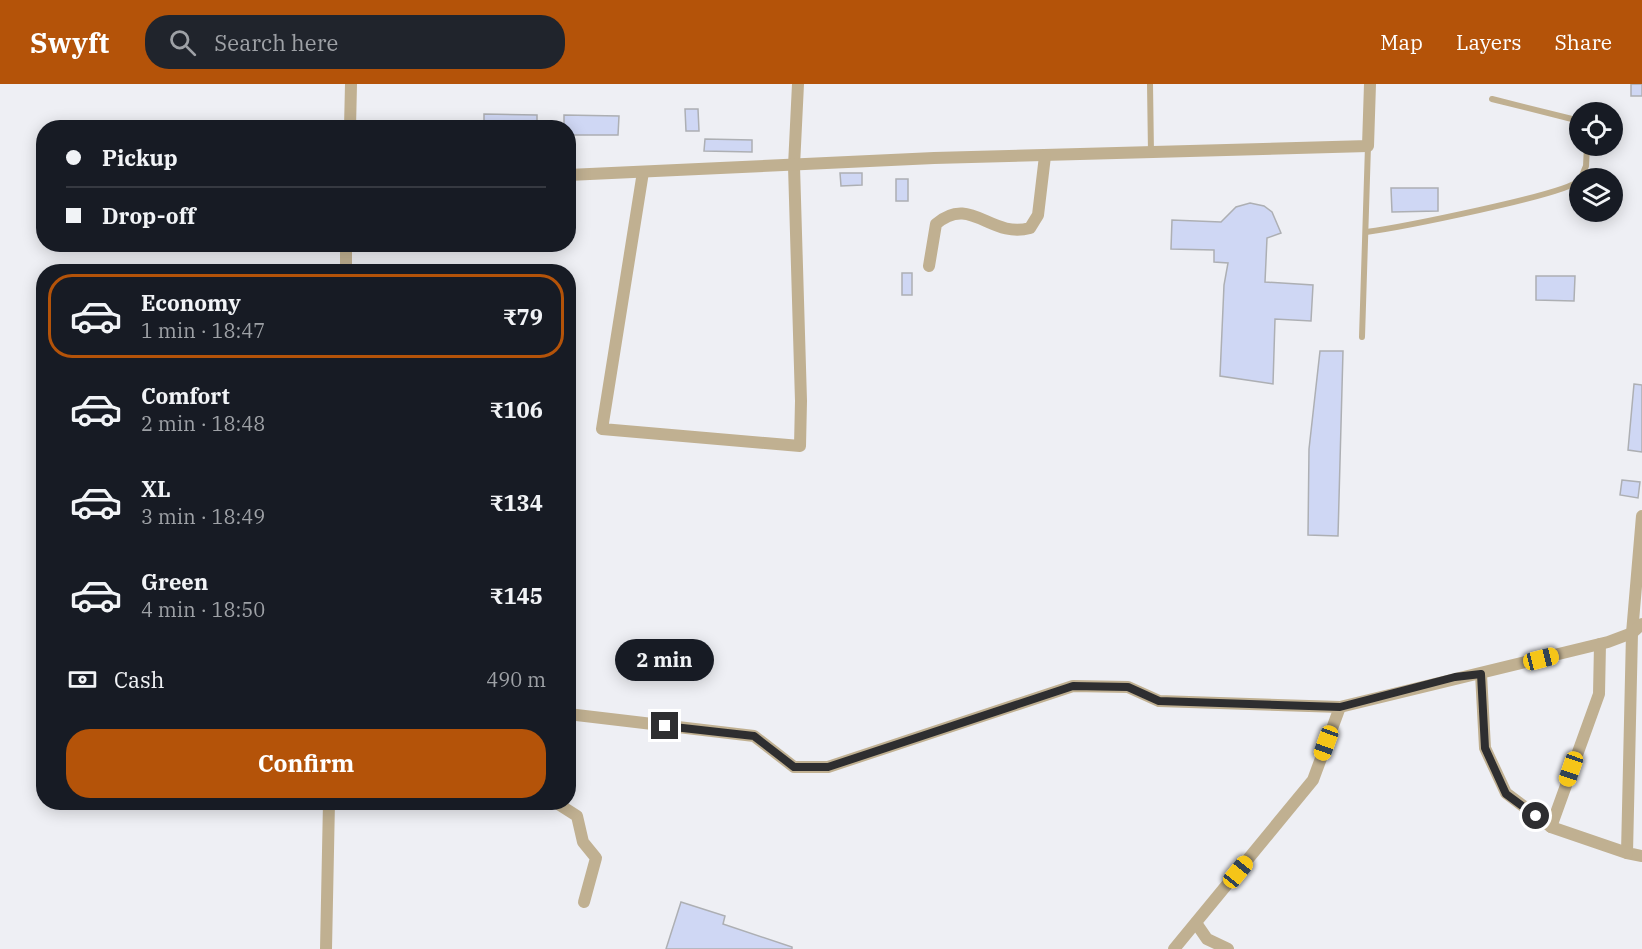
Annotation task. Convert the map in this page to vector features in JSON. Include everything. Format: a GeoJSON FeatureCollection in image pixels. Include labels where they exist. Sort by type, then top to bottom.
{"type":"FeatureCollection","features":[{"type":"Feature","properties":{"kind":"street"},"geometry":{"type":"LineString","coordinates":[[350,120],[351,84]]}},
{"type":"Feature","properties":{"kind":"street"},"geometry":{"type":"LineString","coordinates":[[643,172],[602,429],[800,446],[801,401],[794,166],[798,84]]}},
{"type":"Feature","properties":{"kind":"street"},"geometry":{"type":"LineString","coordinates":[[576,175],[934,158],[1368,146],[1370,84]]}},
{"type":"Feature","properties":{"kind":"street"},"geometry":{"type":"LineString","coordinates":[[929,266],[936,224],[945,216],[966,213],[1003,230],[1020,231],[1030,228],[1038,215],[1045,156]]}},
{"type":"Feature","properties":{"kind":"street"},"geometry":{"type":"LineString","coordinates":[[1627,853],[1632,633],[1642,516]]}},
{"type":"Feature","properties":{"kind":"street"},"geometry":{"type":"LineString","coordinates":[[576,715],[754,736],[794,767],[828,767],[1073,686],[1128,687],[1159,701],[1340,707],[1455,677],[1481,674],[1600,644],[1632,633],[1642,624]]}},
{"type":"Feature","properties":{"kind":"street"},"geometry":{"type":"LineString","coordinates":[[1551,827],[1599,694],[1600,644]]}},
{"type":"Feature","properties":{"kind":"street"},"geometry":{"type":"LineString","coordinates":[[1481,674],[1485,748],[1506,794],[1551,827],[1642,856]]}},
{"type":"Feature","properties":{"kind":"street"},"geometry":{"type":"LineString","coordinates":[[1174,949],[1313,780],[1340,707]]}},
{"type":"Feature","properties":{"kind":"street"},"geometry":{"type":"LineString","coordinates":[[326,949],[329,810]]}},
{"type":"Feature","properties":{"kind":"street"},"geometry":{"type":"LineString","coordinates":[[568,810],[577,816],[583,842],[596,858],[584,902]]}},
{"type":"Feature","properties":{"kind":"street"},"geometry":{"type":"LineString","coordinates":[[1196,922],[1207,939],[1228,949]]}},
{"type":"Feature","properties":{"kind":"lane"},"geometry":{"type":"LineString","coordinates":[[1150,84],[1151,153]]}},
{"type":"Feature","properties":{"kind":"lane"},"geometry":{"type":"LineString","coordinates":[[1492,99],[1569,118]]}},
{"type":"Feature","properties":{"kind":"lane"},"geometry":{"type":"LineString","coordinates":[[1362,337],[1368,146]]}},
{"type":"Feature","properties":{"kind":"lane"},"geometry":{"type":"LineString","coordinates":[[1366,232],[1423,223],[1569,187]]}},
{"type":"Feature","properties":{"kind":"building"},"geometry":{"type":"Polygon","coordinates":[[[1631,84],[1642,84],[1642,96],[1631,96],[1631,84]]]}},
{"type":"Feature","properties":{"kind":"building"},"geometry":{"type":"Polygon","coordinates":[[[685,109],[698,109],[699,131],[686,131],[685,109]]]}},
{"type":"Feature","properties":{"kind":"building"},"geometry":{"type":"Polygon","coordinates":[[[484,114],[537,115],[537,120],[484,120],[484,114]]]}},
{"type":"Feature","properties":{"kind":"building"},"geometry":{"type":"Polygon","coordinates":[[[564,115],[619,116],[618,135],[576,135],[576,120],[564,120],[564,115]]]}},
{"type":"Feature","properties":{"kind":"building"},"geometry":{"type":"Polygon","coordinates":[[[705,139],[752,140],[752,152],[704,151],[705,139]]]}},
{"type":"Feature","properties":{"kind":"building"},"geometry":{"type":"Polygon","coordinates":[[[840,173],[862,173],[862,185],[841,186],[840,173]]]}},
{"type":"Feature","properties":{"kind":"building"},"geometry":{"type":"Polygon","coordinates":[[[896,179],[908,179],[908,201],[896,201],[896,179]]]}},
{"type":"Feature","properties":{"kind":"building"},"geometry":{"type":"Polygon","coordinates":[[[1391,188],[1438,188],[1438,211],[1392,212],[1391,188]]]}},
{"type":"Feature","properties":{"kind":"building"},"geometry":{"type":"Polygon","coordinates":[[[1250,203],[1264,206],[1272,212],[1281,233],[1267,238],[1265,282],[1313,285],[1311,321],[1275,319],[1273,384],[1220,376],[1224,285],[1228,263],[1214,262],[1214,250],[1171,249],[1172,220],[1221,222],[1236,207],[1250,203]]]}},
{"type":"Feature","properties":{"kind":"building"},"geometry":{"type":"Polygon","coordinates":[[[902,273],[912,273],[912,295],[902,295],[902,273]]]}},
{"type":"Feature","properties":{"kind":"building"},"geometry":{"type":"Polygon","coordinates":[[[1536,276],[1575,276],[1574,301],[1536,300],[1536,276]]]}},
{"type":"Feature","properties":{"kind":"building"},"geometry":{"type":"Polygon","coordinates":[[[1320,351],[1343,351],[1338,536],[1308,535],[1309,449],[1320,351]]]}},
{"type":"Feature","properties":{"kind":"building"},"geometry":{"type":"Polygon","coordinates":[[[1634,384],[1642,385],[1642,452],[1628,450],[1634,384]]]}},
{"type":"Feature","properties":{"kind":"building"},"geometry":{"type":"Polygon","coordinates":[[[1622,480],[1640,482],[1638,498],[1620,495],[1622,480]]]}},
{"type":"Feature","properties":{"kind":"building"},"geometry":{"type":"Polygon","coordinates":[[[681,902],[725,916],[723,924],[792,947],[792,949],[666,949],[681,902]]]}},
{"type":"Feature","properties":{"kind":"route"},"geometry":{"type":"LineString","coordinates":[[665,726],[754,736],[794,767],[828,767],[1073,686],[1128,687],[1159,701],[1340,707],[1455,677],[1481,674],[1481,711],[1485,748],[1506,794],[1536,816]]}}]}
